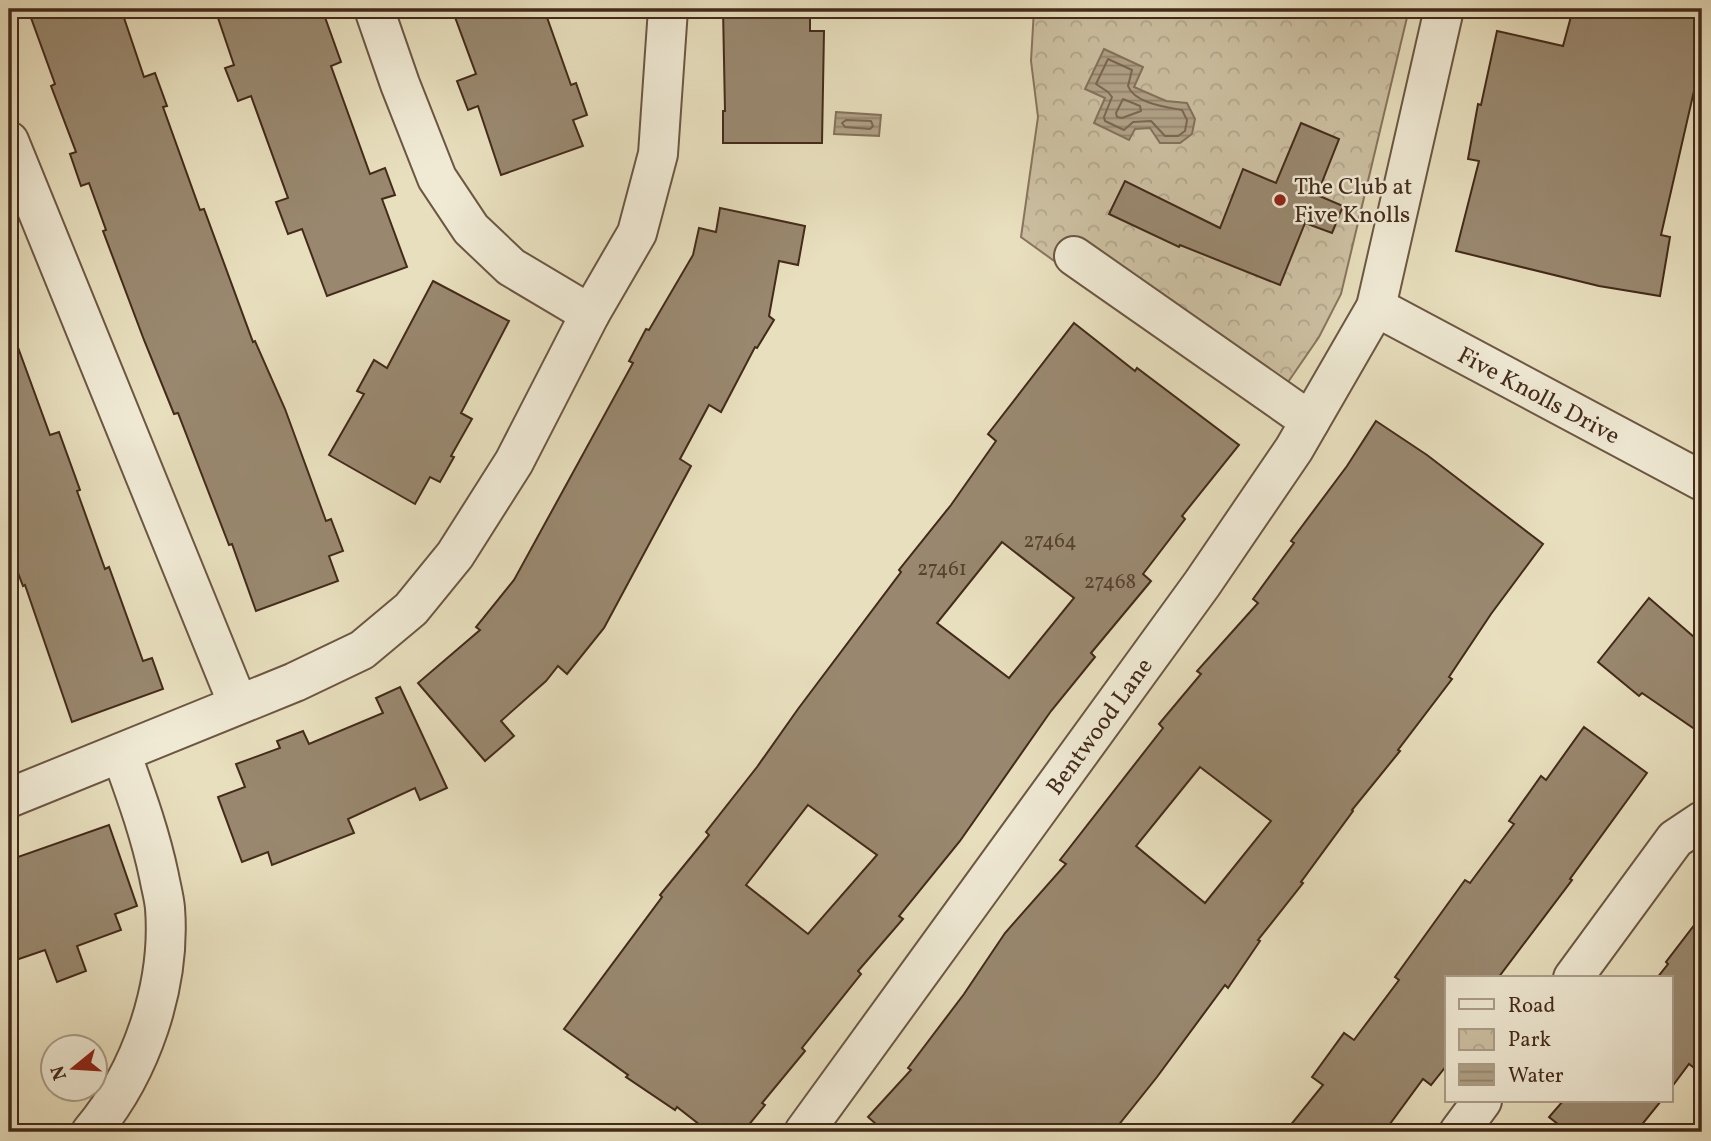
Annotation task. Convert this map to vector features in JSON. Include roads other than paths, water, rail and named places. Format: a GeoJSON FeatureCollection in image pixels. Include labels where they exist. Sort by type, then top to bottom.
{"type":"FeatureCollection","features":[{"type":"Feature","properties":{"kind":"street"},"geometry":{"type":"LineString","coordinates":[[374,9],[437,178],[471,229],[511,267],[590,314]]}},
{"type":"Feature","properties":{"kind":"street"},"geometry":{"type":"LineString","coordinates":[[9,798],[295,682],[362,650],[411,609],[455,555],[514,462],[590,314],[637,233],[658,154],[668,9]]}},
{"type":"Feature","properties":{"kind":"street","name":"Bentwood Lane"},"geometry":{"type":"LineString","coordinates":[[804,1132],[1202,584],[1310,421],[1376,307],[1444,9]]}},
{"type":"Feature","properties":{"kind":"street"},"geometry":{"type":"LineString","coordinates":[[9,141],[238,705]]}},
{"type":"Feature","properties":{"kind":"street"},"geometry":{"type":"LineString","coordinates":[[1074,256],[1310,421]]}},
{"type":"Feature","properties":{"kind":"street","name":"Five Knolls Drive"},"geometry":{"type":"LineString","coordinates":[[1376,307],[1702,481]]}},
{"type":"Feature","properties":{"kind":"street"},"geometry":{"type":"LineString","coordinates":[[91,1132],[111,1106],[143,1045],[163,972],[165,908],[150,834],[121,753]]}},
{"type":"Feature","properties":{"kind":"street"},"geometry":{"type":"LineString","coordinates":[[1574,976],[1675,839],[1702,821]]}},
{"type":"Feature","properties":{"kind":"street"},"geometry":{"type":"LineString","coordinates":[[1458,1132],[1481,1102]]}},
{"type":"Feature","properties":{"kind":"water"},"geometry":{"type":"Polygon","coordinates":[[[1104,49],[1143,67],[1134,87],[1166,101],[1187,103],[1195,119],[1192,134],[1180,143],[1160,143],[1150,128],[1135,129],[1129,140],[1094,123],[1105,98],[1085,89],[1104,49]]]}},
{"type":"Feature","properties":{"kind":"water"},"geometry":{"type":"Polygon","coordinates":[[[836,112],[881,115],[879,136],[834,134],[836,112]]]}},
{"type":"Feature","properties":{"kind":"place","name":"The Club at Five Knolls"},"geometry":{"type":"Point","coordinates":[1280,200]}}]}
